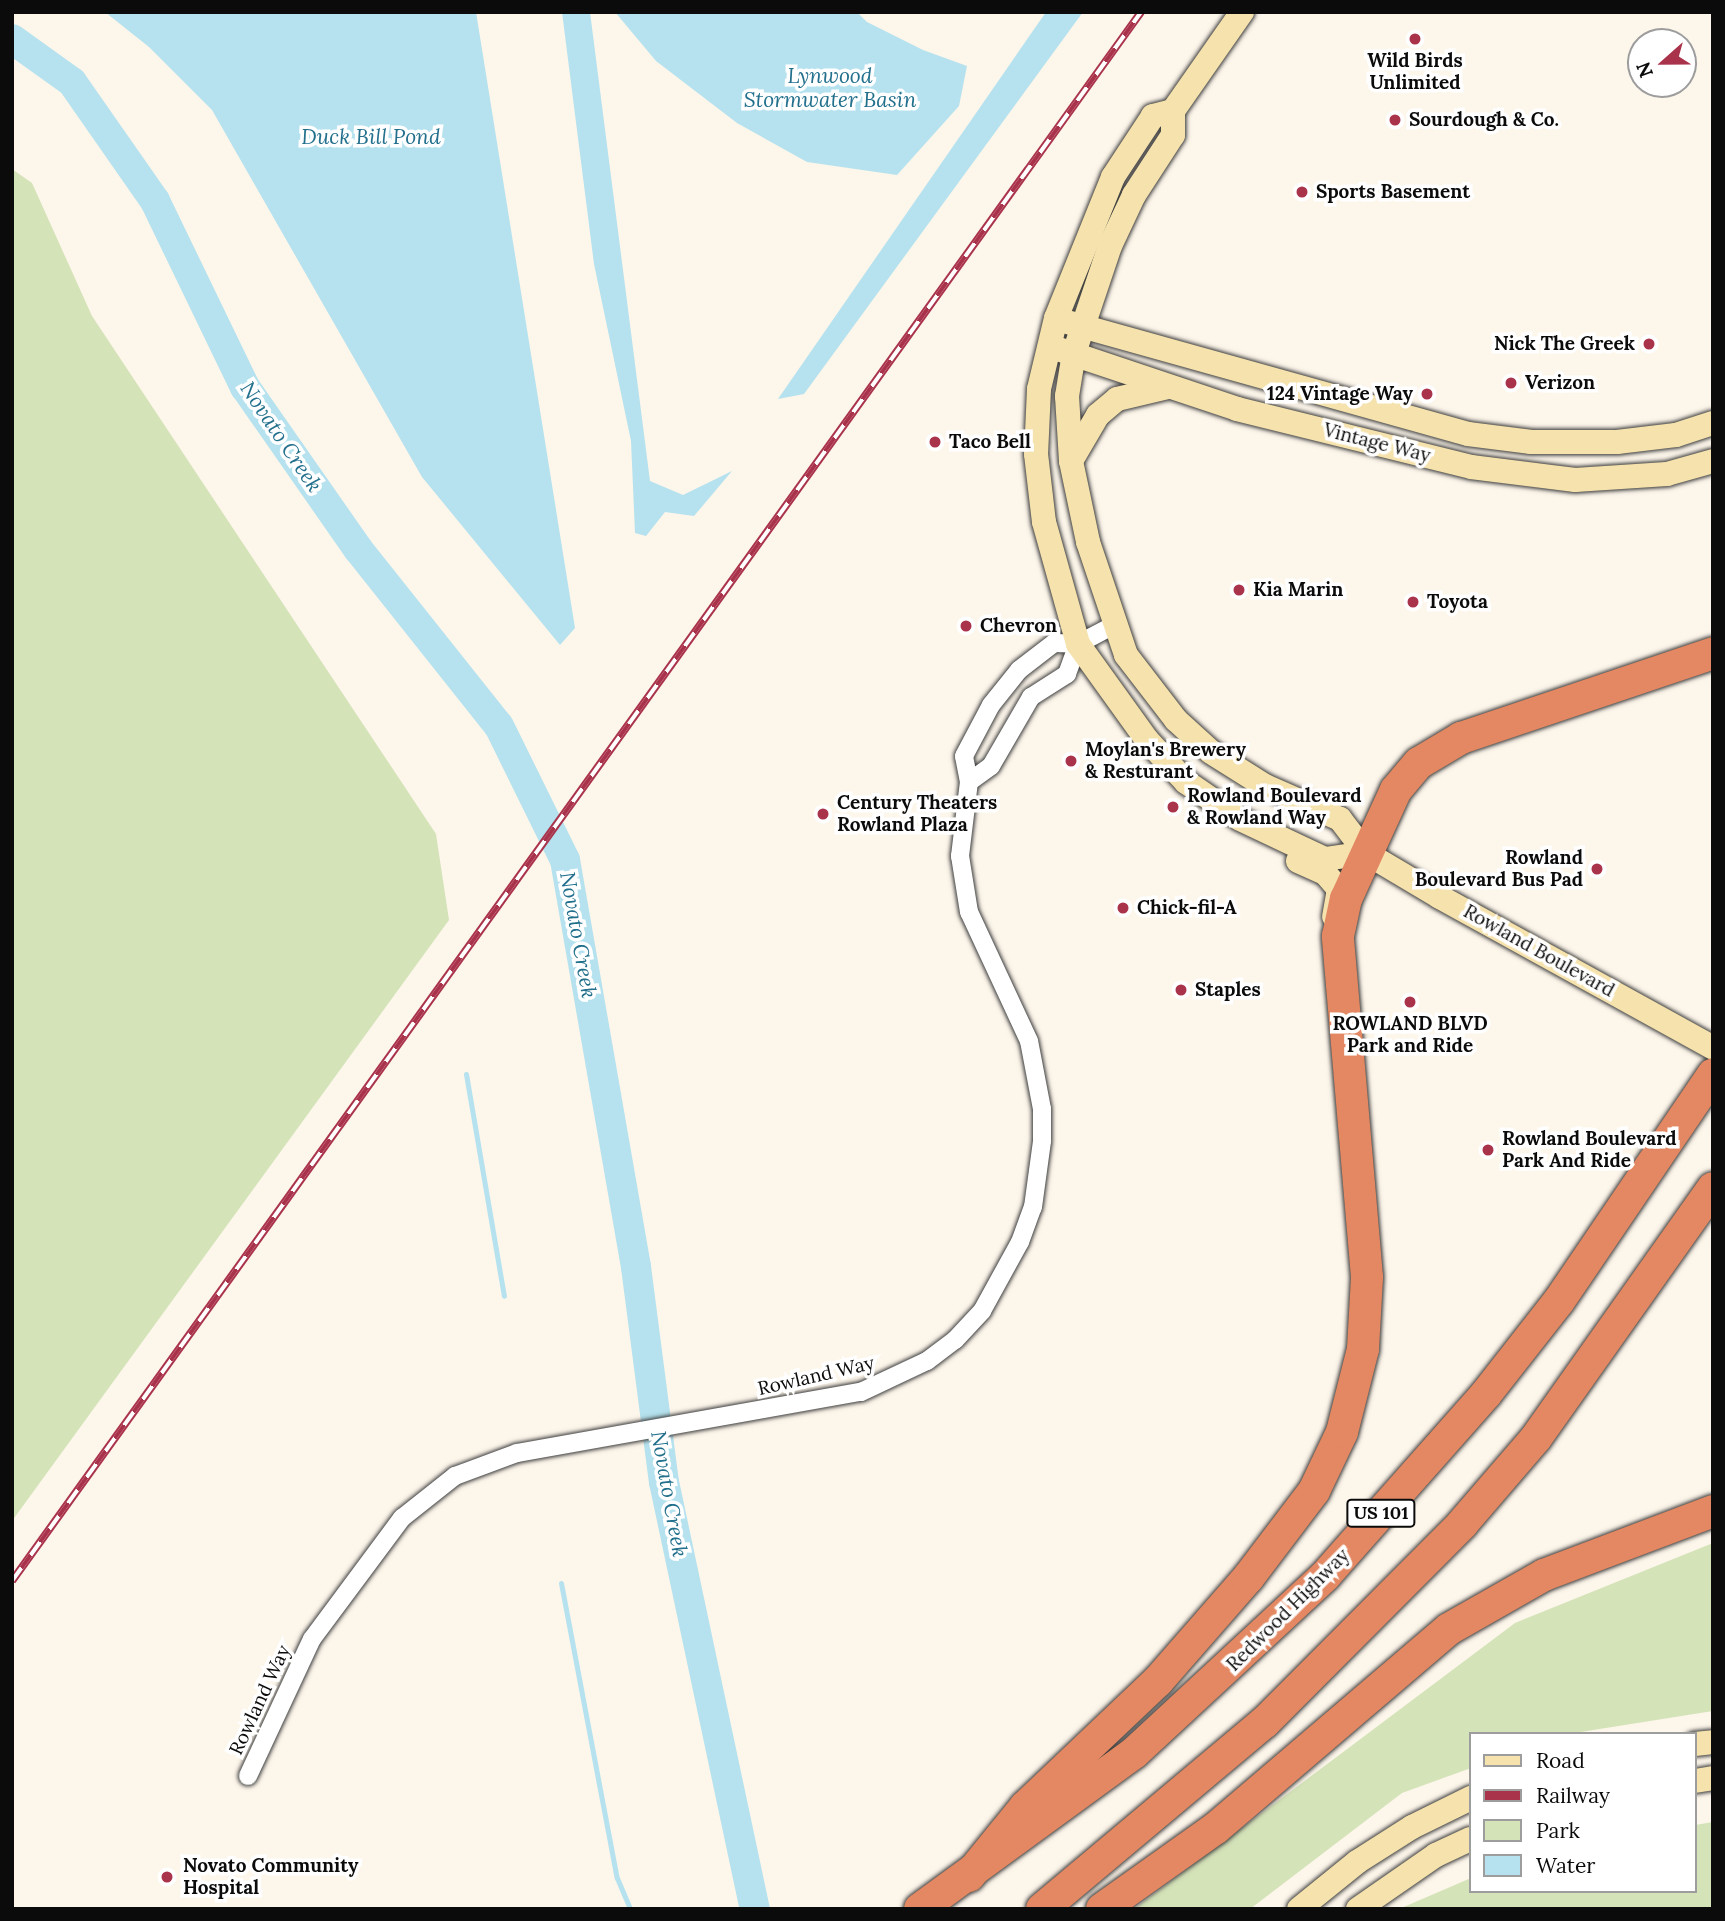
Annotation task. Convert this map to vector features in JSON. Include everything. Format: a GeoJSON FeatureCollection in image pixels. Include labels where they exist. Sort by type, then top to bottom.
{"type":"FeatureCollection","features":[{"type":"Feature","properties":{"kind":"highway"},"geometry":{"type":"LineString","coordinates":[[969,1876],[1025,1807],[1158,1681],[1248,1578],[1314,1491],[1342,1432],[1363,1349],[1367,1277],[1337,967],[1339,926],[1366,853],[1396,790],[1419,763],[1451,744],[1713,653]]}},
{"type":"Feature","properties":{"kind":"highway","name":"Redwood Highway"},"geometry":{"type":"LineString","coordinates":[[920,1909],[969,1876],[1134,1753],[1325,1576],[1486,1394],[1550,1311],[1713,1074]]}},
{"type":"Feature","properties":{"kind":"highway"},"geometry":{"type":"LineString","coordinates":[[1042,1909],[1264,1723],[1462,1524],[1536,1438],[1713,1188]]}},
{"type":"Feature","properties":{"kind":"highway"},"geometry":{"type":"LineString","coordinates":[[1102,1909],[1216,1828],[1449,1629],[1544,1575],[1713,1511]]}},
{"type":"Feature","properties":{"kind":"street","name":"Rowland Boulevard"},"geometry":{"type":"LineString","coordinates":[[1242,12],[1173,111],[1173,135],[1134,195],[1080,326],[1074,353],[1067,396],[1071,461],[1088,542],[1126,655],[1176,720],[1211,752],[1265,786],[1340,819],[1366,853],[1440,897],[1713,1048]]}},
{"type":"Feature","properties":{"kind":"street","name":"Rowland Boulevard"},"geometry":{"type":"LineString","coordinates":[[1173,111],[1153,116],[1113,177],[1056,318],[1039,389],[1036,454],[1044,522],[1078,644],[1147,740],[1186,782],[1230,812],[1325,859],[1366,853]]}},
{"type":"Feature","properties":{"kind":"street","name":"Vintage Way"},"geometry":{"type":"LineString","coordinates":[[1056,318],[1468,434],[1576,442],[1676,435],[1713,423]]}},
{"type":"Feature","properties":{"kind":"street","name":"Vintage Way"},"geometry":{"type":"LineString","coordinates":[[1050,347],[1237,409],[1471,467],[1575,480],[1667,474],[1713,461]]}},
{"type":"Feature","properties":{"kind":"street"},"geometry":{"type":"LineString","coordinates":[[1071,461],[1098,415],[1117,399],[1172,387]]}},
{"type":"Feature","properties":{"kind":"street"},"geometry":{"type":"LineString","coordinates":[[1575,480],[1576,442]]}},
{"type":"Feature","properties":{"kind":"street","name":"Rowland Way"},"geometry":{"type":"LineString","coordinates":[[248,1776],[312,1639],[402,1518],[429,1492],[484,1462],[559,1444],[861,1392],[898,1377],[955,1340],[982,1311],[1020,1242],[1033,1207],[1042,1141],[1037,1070],[1014,1005],[969,912],[960,856],[969,782],[964,756],[990,705],[1019,670],[1054,643],[1078,644],[1114,625]]}},
{"type":"Feature","properties":{"kind":"street"},"geometry":{"type":"LineString","coordinates":[[969,782],[991,766],[1031,697],[1067,674],[1078,644]]}},
{"type":"Feature","properties":{"kind":"street"},"geometry":{"type":"LineString","coordinates":[[1230,812],[1240,834],[1325,873],[1339,889],[1334,917],[1339,926]]}},
{"type":"Feature","properties":{"kind":"street"},"geometry":{"type":"LineString","coordinates":[[1299,1909],[1357,1862],[1412,1827],[1470,1798]]}},
{"type":"Feature","properties":{"kind":"street"},"geometry":{"type":"LineString","coordinates":[[1358,1909],[1436,1856],[1470,1839]]}},
{"type":"Feature","properties":{"kind":"green space"},"geometry":{"type":"Polygon","coordinates":[[[12,169],[32,183],[92,316],[436,834],[449,920],[12,1521],[12,169]]]}},
{"type":"Feature","properties":{"kind":"green space"},"geometry":{"type":"Polygon","coordinates":[[[1713,1543],[1713,1711],[1581,1732],[1470,1732],[1470,1768],[1402,1793],[1250,1909],[1134,1909],[1515,1623],[1713,1543]]]}},
{"type":"Feature","properties":{"kind":"green space"},"geometry":{"type":"Polygon","coordinates":[[[1713,1822],[1713,1909],[1399,1909],[1470,1878],[1470,1893],[1697,1893],[1697,1825],[1713,1822]]]}},
{"type":"Feature","properties":{"kind":"water","name":"Duck Bill Pond"},"geometry":{"type":"Polygon","coordinates":[[[105,12],[476,12],[575,628],[560,645],[422,477],[212,110],[149,47],[105,12]]]}},
{"type":"Feature","properties":{"kind":"water"},"geometry":{"type":"Polygon","coordinates":[[[562,12],[590,12],[650,481],[683,495],[732,471],[694,516],[665,512],[646,536],[635,533],[631,441],[594,264],[562,12]]]}},
{"type":"Feature","properties":{"kind":"water","name":"Lynwood Stormwater Basin"},"geometry":{"type":"Polygon","coordinates":[[[615,12],[857,12],[867,22],[923,50],[967,66],[959,106],[897,175],[807,162],[737,123],[656,61],[615,12]]]}},
{"type":"Feature","properties":{"kind":"water","name":"Lynwood Stormwater Basin"},"geometry":{"type":"Polygon","coordinates":[[[1046,12],[1083,12],[804,394],[778,399],[1046,12]]]}},
{"type":"Feature","properties":{"kind":"waterway","name":"Novato Creek"},"geometry":{"type":"LineString","coordinates":[[12,39],[72,82],[155,201],[245,387],[358,549],[499,726],[565,860],[636,1267],[664,1482],[755,1909]]}},
{"type":"Feature","properties":{"kind":"waterway"},"geometry":{"type":"LineString","coordinates":[[466,1074],[504,1296]]}},
{"type":"Feature","properties":{"kind":"waterway"},"geometry":{"type":"LineString","coordinates":[[561,1583],[617,1878],[630,1909]]}},
{"type":"Feature","properties":{"kind":"railway"},"geometry":{"type":"LineString","coordinates":[[12,1581],[1141,12]]}},
{"type":"Feature","properties":{"kind":"place","name":"Wild Birds Unlimited"},"geometry":{"type":"Point","coordinates":[1415,39]}},
{"type":"Feature","properties":{"kind":"place","name":"Sourdough & Co."},"geometry":{"type":"Point","coordinates":[1395,120]}},
{"type":"Feature","properties":{"kind":"place","name":"Sports Basement"},"geometry":{"type":"Point","coordinates":[1302,192]}},
{"type":"Feature","properties":{"kind":"place","name":"Nick The Greek"},"geometry":{"type":"Point","coordinates":[1649,344]}},
{"type":"Feature","properties":{"kind":"place","name":"Verizon"},"geometry":{"type":"Point","coordinates":[1511,383]}},
{"type":"Feature","properties":{"kind":"place","name":"124 Vintage Way"},"geometry":{"type":"Point","coordinates":[1427,394]}},
{"type":"Feature","properties":{"kind":"place","name":"Taco Bell"},"geometry":{"type":"Point","coordinates":[935,442]}},
{"type":"Feature","properties":{"kind":"place","name":"Kia Marin"},"geometry":{"type":"Point","coordinates":[1239,590]}},
{"type":"Feature","properties":{"kind":"place","name":"Toyota"},"geometry":{"type":"Point","coordinates":[1413,602]}},
{"type":"Feature","properties":{"kind":"place","name":"Chevron"},"geometry":{"type":"Point","coordinates":[966,626]}},
{"type":"Feature","properties":{"kind":"place","name":"Moylan's Brewery & Resturant"},"geometry":{"type":"Point","coordinates":[1071,761]}},
{"type":"Feature","properties":{"kind":"place","name":"Rowland Boulevard & Rowland Way"},"geometry":{"type":"Point","coordinates":[1173,807]}},
{"type":"Feature","properties":{"kind":"place","name":"Century Theaters Rowland Plaza"},"geometry":{"type":"Point","coordinates":[823,814]}},
{"type":"Feature","properties":{"kind":"place","name":"Rowland Boulevard Bus Pad"},"geometry":{"type":"Point","coordinates":[1597,869]}},
{"type":"Feature","properties":{"kind":"place","name":"Chick-fil-A"},"geometry":{"type":"Point","coordinates":[1123,908]}},
{"type":"Feature","properties":{"kind":"place","name":"Staples"},"geometry":{"type":"Point","coordinates":[1181,990]}},
{"type":"Feature","properties":{"kind":"place","name":"ROWLAND BLVD Park and Ride"},"geometry":{"type":"Point","coordinates":[1410,1002]}},
{"type":"Feature","properties":{"kind":"place","name":"Rowland Boulevard Park And Ride"},"geometry":{"type":"Point","coordinates":[1488,1150]}},
{"type":"Feature","properties":{"kind":"place","name":"Novato Community Hospital"},"geometry":{"type":"Point","coordinates":[167,1877]}}]}
